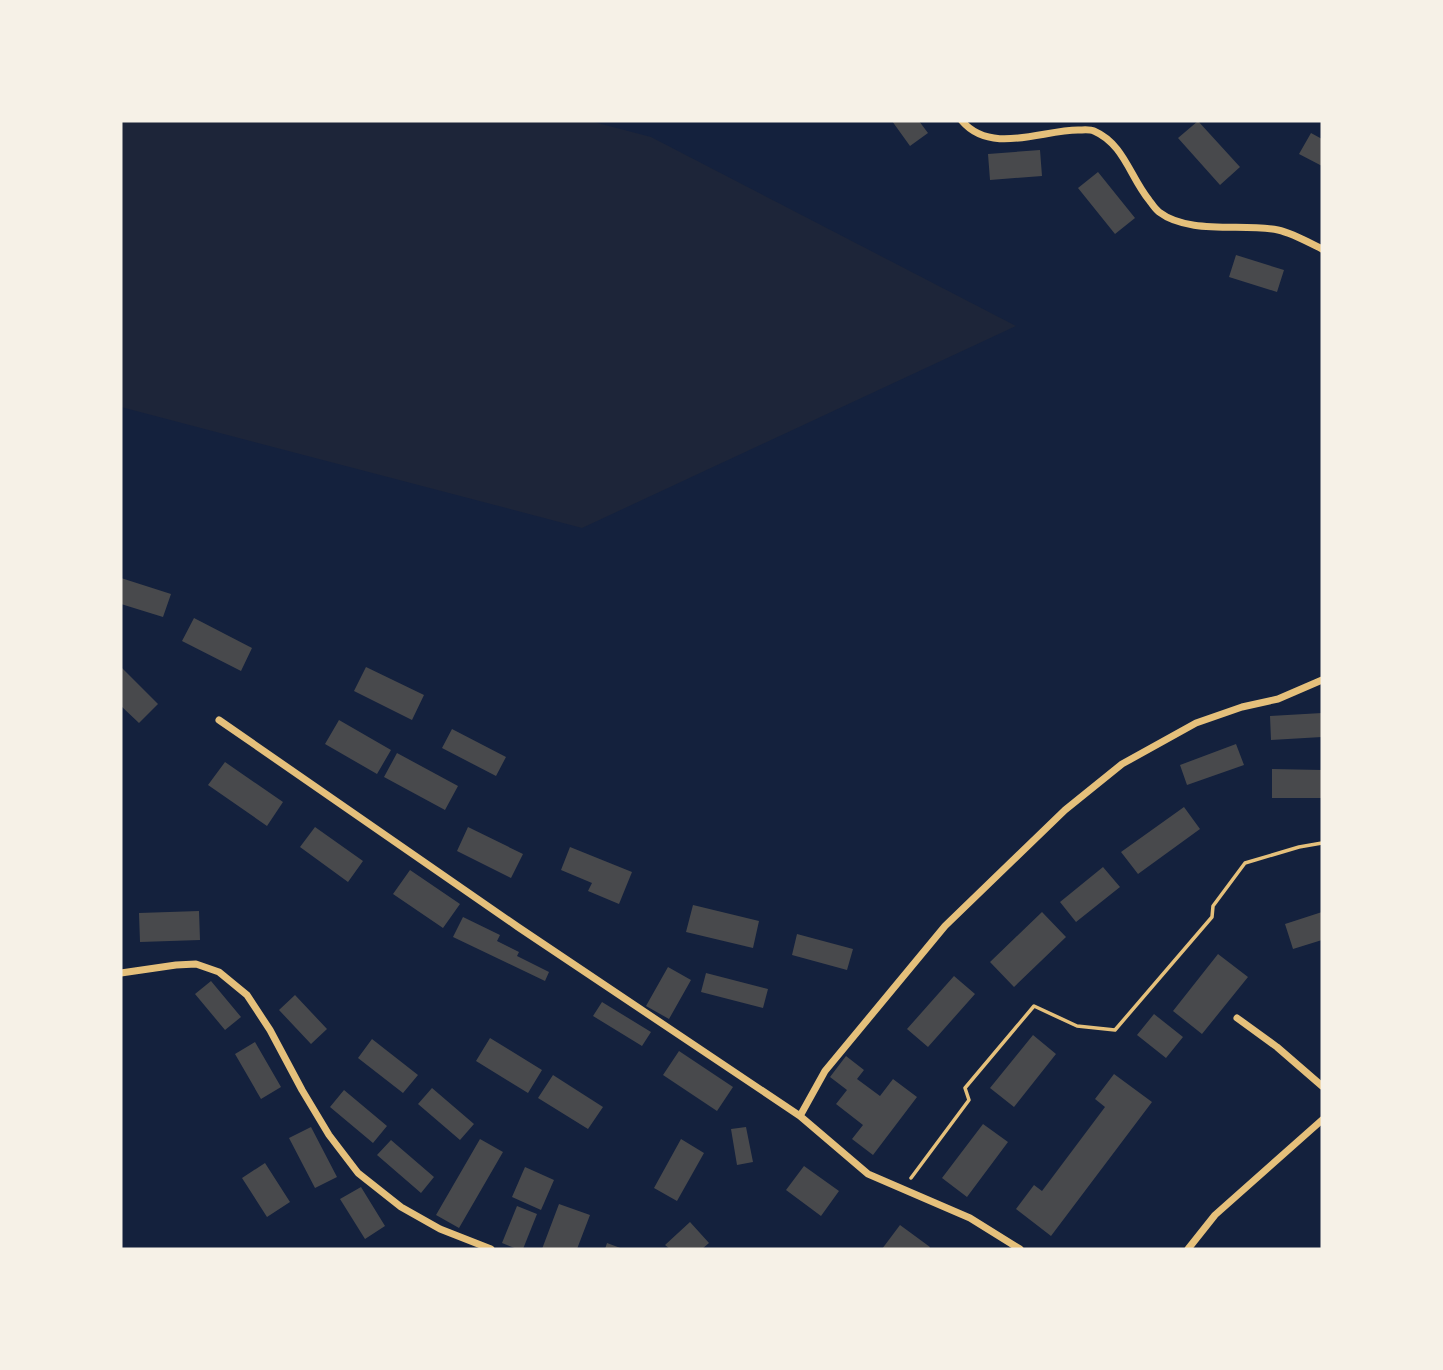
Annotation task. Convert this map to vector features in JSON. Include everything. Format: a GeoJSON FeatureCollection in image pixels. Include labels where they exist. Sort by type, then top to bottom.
{"type":"FeatureCollection","features":[{"type":"Feature","properties":{"kind":"street"},"geometry":{"type":"LineString","coordinates":[[962,121],[969,129],[992,138],[1022,138],[1063,130],[1093,130],[1117,146],[1140,189],[1158,212],[1181,223],[1279,230],[1322,249]]}},
{"type":"Feature","properties":{"kind":"street"},"geometry":{"type":"LineString","coordinates":[[800,1116],[825,1072],[945,926],[1065,810],[1122,764],[1196,723],[1242,707],[1278,699],[1322,680]]}},
{"type":"Feature","properties":{"kind":"street"},"geometry":{"type":"LineString","coordinates":[[219,720],[518,927],[800,1116],[868,1174],[970,1218],[1020,1249]]}},
{"type":"Feature","properties":{"kind":"street"},"geometry":{"type":"LineString","coordinates":[[121,973],[196,964],[219,972],[247,995],[270,1030],[329,1135],[358,1174],[401,1207],[440,1229],[491,1249]]}},
{"type":"Feature","properties":{"kind":"street"},"geometry":{"type":"LineString","coordinates":[[1237,1018],[1277,1047],[1322,1086]]}},
{"type":"Feature","properties":{"kind":"street"},"geometry":{"type":"LineString","coordinates":[[1188,1249],[1215,1215],[1322,1120]]}},
{"type":"Feature","properties":{"kind":"path"},"geometry":{"type":"LineString","coordinates":[[902,1189],[969,1100],[965,1088],[1034,1006],[1077,1026],[1115,1030],[1212,917],[1213,906],[1245,863],[1322,843]]}},
{"type":"Feature","properties":{"kind":"shaded area"},"geometry":{"type":"Polygon","coordinates":[[[121,121],[590,121],[651,137],[1016,326],[582,528],[121,407],[121,121]]]}},
{"type":"Feature","properties":{"kind":"building"},"geometry":{"type":"Polygon","coordinates":[[[892,121],[919,121],[928,133],[910,146],[892,121]]]}},
{"type":"Feature","properties":{"kind":"building"},"geometry":{"type":"Polygon","coordinates":[[[1198,121],[1240,167],[1220,185],[1178,138],[1198,121]]]}},
{"type":"Feature","properties":{"kind":"building"},"geometry":{"type":"Polygon","coordinates":[[[1311,133],[1322,139],[1322,166],[1299,154],[1311,133]]]}},
{"type":"Feature","properties":{"kind":"building"},"geometry":{"type":"Polygon","coordinates":[[[1040,150],[1042,176],[990,180],[988,154],[1040,150]]]}},
{"type":"Feature","properties":{"kind":"building"},"geometry":{"type":"Polygon","coordinates":[[[1098,172],[1135,218],[1115,234],[1078,188],[1098,172]]]}},
{"type":"Feature","properties":{"kind":"building"},"geometry":{"type":"Polygon","coordinates":[[[1236,255],[1284,270],[1277,292],[1229,277],[1236,255]]]}},
{"type":"Feature","properties":{"kind":"building"},"geometry":{"type":"Polygon","coordinates":[[[121,578],[171,594],[163,617],[121,604],[121,578]]]}},
{"type":"Feature","properties":{"kind":"building"},"geometry":{"type":"Polygon","coordinates":[[[194,618],[252,648],[241,671],[182,641],[194,618]]]}},
{"type":"Feature","properties":{"kind":"building"},"geometry":{"type":"Polygon","coordinates":[[[121,667],[158,704],[139,723],[121,706],[121,667]]]}},
{"type":"Feature","properties":{"kind":"building"},"geometry":{"type":"Polygon","coordinates":[[[366,667],[424,695],[412,720],[354,691],[366,667]]]}},
{"type":"Feature","properties":{"kind":"building"},"geometry":{"type":"Polygon","coordinates":[[[1322,713],[1322,737],[1271,740],[1270,716],[1322,713]]]}},
{"type":"Feature","properties":{"kind":"building"},"geometry":{"type":"Polygon","coordinates":[[[339,720],[391,750],[377,774],[325,744],[339,720]]]}},
{"type":"Feature","properties":{"kind":"building"},"geometry":{"type":"Polygon","coordinates":[[[452,729],[506,757],[496,776],[442,748],[452,729]]]}},
{"type":"Feature","properties":{"kind":"building"},"geometry":{"type":"Polygon","coordinates":[[[1236,744],[1244,765],[1187,785],[1180,765],[1236,744]]]}},
{"type":"Feature","properties":{"kind":"building"},"geometry":{"type":"Polygon","coordinates":[[[397,753],[458,786],[445,810],[384,777],[397,753]]]}},
{"type":"Feature","properties":{"kind":"building"},"geometry":{"type":"Polygon","coordinates":[[[225,762],[283,802],[267,826],[208,785],[225,762]]]}},
{"type":"Feature","properties":{"kind":"building"},"geometry":{"type":"Polygon","coordinates":[[[1272,769],[1322,770],[1322,798],[1272,798],[1272,769]]]}},
{"type":"Feature","properties":{"kind":"building"},"geometry":{"type":"Polygon","coordinates":[[[1184,807],[1200,829],[1138,874],[1121,852],[1184,807]]]}},
{"type":"Feature","properties":{"kind":"building"},"geometry":{"type":"Polygon","coordinates":[[[315,827],[363,861],[348,882],[300,847],[315,827]]]}},
{"type":"Feature","properties":{"kind":"building"},"geometry":{"type":"Polygon","coordinates":[[[468,827],[523,854],[511,878],[457,851],[468,827]]]}},
{"type":"Feature","properties":{"kind":"building"},"geometry":{"type":"Polygon","coordinates":[[[570,847],[632,872],[619,904],[588,891],[592,883],[561,870],[570,847]]]}},
{"type":"Feature","properties":{"kind":"building"},"geometry":{"type":"Polygon","coordinates":[[[1103,867],[1120,887],[1076,922],[1060,902],[1103,867]]]}},
{"type":"Feature","properties":{"kind":"building"},"geometry":{"type":"Polygon","coordinates":[[[410,870],[460,904],[443,928],[393,894],[410,870]]]}},
{"type":"Feature","properties":{"kind":"building"},"geometry":{"type":"Polygon","coordinates":[[[693,905],[759,921],[753,948],[686,932],[693,905]]]}},
{"type":"Feature","properties":{"kind":"building"},"geometry":{"type":"Polygon","coordinates":[[[199,911],[200,940],[140,942],[139,913],[199,911]]]}},
{"type":"Feature","properties":{"kind":"building"},"geometry":{"type":"Polygon","coordinates":[[[1042,912],[1066,937],[1014,987],[990,962],[1042,912]]]}},
{"type":"Feature","properties":{"kind":"building"},"geometry":{"type":"Polygon","coordinates":[[[1322,912],[1322,940],[1293,949],[1285,924],[1322,912]]]}},
{"type":"Feature","properties":{"kind":"building"},"geometry":{"type":"Polygon","coordinates":[[[463,917],[500,935],[497,941],[519,952],[517,956],[549,972],[545,981],[453,937],[463,917]]]}},
{"type":"Feature","properties":{"kind":"building"},"geometry":{"type":"Polygon","coordinates":[[[797,934],[853,949],[847,970],[792,955],[797,934]]]}},
{"type":"Feature","properties":{"kind":"building"},"geometry":{"type":"Polygon","coordinates":[[[1218,954],[1248,977],[1202,1034],[1173,1011],[1218,954]]]}},
{"type":"Feature","properties":{"kind":"building"},"geometry":{"type":"Polygon","coordinates":[[[668,967],[691,980],[669,1019],[646,1006],[668,967]]]}},
{"type":"Feature","properties":{"kind":"building"},"geometry":{"type":"Polygon","coordinates":[[[706,973],[768,989],[763,1008],[701,992],[706,973]]]}},
{"type":"Feature","properties":{"kind":"building"},"geometry":{"type":"Polygon","coordinates":[[[954,976],[975,994],[928,1047],[907,1029],[954,976]]]}},
{"type":"Feature","properties":{"kind":"building"},"geometry":{"type":"Polygon","coordinates":[[[211,981],[241,1017],[225,1030],[195,994],[211,981]]]}},
{"type":"Feature","properties":{"kind":"building"},"geometry":{"type":"Polygon","coordinates":[[[295,995],[327,1029],[311,1044],[279,1010],[295,995]]]}},
{"type":"Feature","properties":{"kind":"building"},"geometry":{"type":"Polygon","coordinates":[[[602,1002],[651,1032],[642,1046],[593,1016],[602,1002]]]}},
{"type":"Feature","properties":{"kind":"building"},"geometry":{"type":"Polygon","coordinates":[[[1154,1014],[1183,1037],[1166,1058],[1137,1035],[1154,1014]]]}},
{"type":"Feature","properties":{"kind":"building"},"geometry":{"type":"Polygon","coordinates":[[[1033,1035],[1056,1054],[1014,1107],[990,1088],[1033,1035]]]}},
{"type":"Feature","properties":{"kind":"building"},"geometry":{"type":"Polygon","coordinates":[[[490,1038],[542,1070],[528,1093],[476,1061],[490,1038]]]}},
{"type":"Feature","properties":{"kind":"building"},"geometry":{"type":"Polygon","coordinates":[[[372,1039],[418,1075],[403,1093],[358,1058],[372,1039]]]}},
{"type":"Feature","properties":{"kind":"building"},"geometry":{"type":"Polygon","coordinates":[[[255,1042],[281,1087],[261,1099],[235,1054],[255,1042]]]}},
{"type":"Feature","properties":{"kind":"building"},"geometry":{"type":"Polygon","coordinates":[[[679,1051],[733,1087],[717,1111],[663,1075],[679,1051]]]}},
{"type":"Feature","properties":{"kind":"building"},"geometry":{"type":"Polygon","coordinates":[[[846,1056],[864,1070],[857,1079],[880,1096],[893,1079],[917,1097],[873,1155],[852,1139],[863,1125],[836,1104],[847,1090],[830,1077],[846,1056]]]}},
{"type":"Feature","properties":{"kind":"building"},"geometry":{"type":"Polygon","coordinates":[[[1114,1074],[1152,1102],[1051,1236],[1016,1209],[1034,1185],[1042,1191],[1105,1107],[1095,1099],[1114,1074]]]}},
{"type":"Feature","properties":{"kind":"building"},"geometry":{"type":"Polygon","coordinates":[[[553,1075],[603,1107],[588,1129],[538,1098],[553,1075]]]}},
{"type":"Feature","properties":{"kind":"building"},"geometry":{"type":"Polygon","coordinates":[[[432,1088],[474,1124],[460,1140],[418,1104],[432,1088]]]}},
{"type":"Feature","properties":{"kind":"building"},"geometry":{"type":"Polygon","coordinates":[[[344,1090],[387,1126],[373,1143],[330,1107],[344,1090]]]}},
{"type":"Feature","properties":{"kind":"building"},"geometry":{"type":"Polygon","coordinates":[[[983,1124],[1008,1142],[967,1197],[942,1178],[983,1124]]]}},
{"type":"Feature","properties":{"kind":"building"},"geometry":{"type":"Polygon","coordinates":[[[311,1127],[337,1177],[315,1188],[289,1138],[311,1127]]]}},
{"type":"Feature","properties":{"kind":"building"},"geometry":{"type":"Polygon","coordinates":[[[746,1127],[753,1162],[737,1165],[731,1129],[746,1127]]]}},
{"type":"Feature","properties":{"kind":"building"},"geometry":{"type":"Polygon","coordinates":[[[480,1139],[503,1152],[459,1228],[436,1215],[480,1139]]]}},
{"type":"Feature","properties":{"kind":"building"},"geometry":{"type":"Polygon","coordinates":[[[681,1139],[704,1153],[677,1201],[654,1188],[681,1139]]]}},
{"type":"Feature","properties":{"kind":"building"},"geometry":{"type":"Polygon","coordinates":[[[391,1140],[434,1177],[421,1193],[377,1155],[391,1140]]]}},
{"type":"Feature","properties":{"kind":"building"},"geometry":{"type":"Polygon","coordinates":[[[265,1163],[290,1202],[267,1217],[242,1178],[265,1163]]]}},
{"type":"Feature","properties":{"kind":"building"},"geometry":{"type":"Polygon","coordinates":[[[804,1166],[839,1191],[821,1216],[786,1190],[804,1166]]]}},
{"type":"Feature","properties":{"kind":"building"},"geometry":{"type":"Polygon","coordinates":[[[525,1167],[554,1180],[541,1210],[512,1197],[525,1167]]]}},
{"type":"Feature","properties":{"kind":"building"},"geometry":{"type":"Polygon","coordinates":[[[361,1187],[385,1226],[365,1239],[340,1199],[361,1187]]]}},
{"type":"Feature","properties":{"kind":"building"},"geometry":{"type":"Polygon","coordinates":[[[559,1204],[590,1215],[577,1249],[542,1249],[559,1204]]]}},
{"type":"Feature","properties":{"kind":"building"},"geometry":{"type":"Polygon","coordinates":[[[517,1206],[537,1214],[523,1249],[502,1243],[517,1206]]]}},
{"type":"Feature","properties":{"kind":"building"},"geometry":{"type":"Polygon","coordinates":[[[690,1222],[709,1243],[702,1249],[670,1249],[665,1245],[690,1222]]]}},
{"type":"Feature","properties":{"kind":"building"},"geometry":{"type":"Polygon","coordinates":[[[900,1225],[930,1247],[929,1249],[882,1249],[900,1225]]]}},
{"type":"Feature","properties":{"kind":"building"},"geometry":{"type":"Polygon","coordinates":[[[607,1243],[623,1249],[605,1249],[607,1243]]]}}]}
